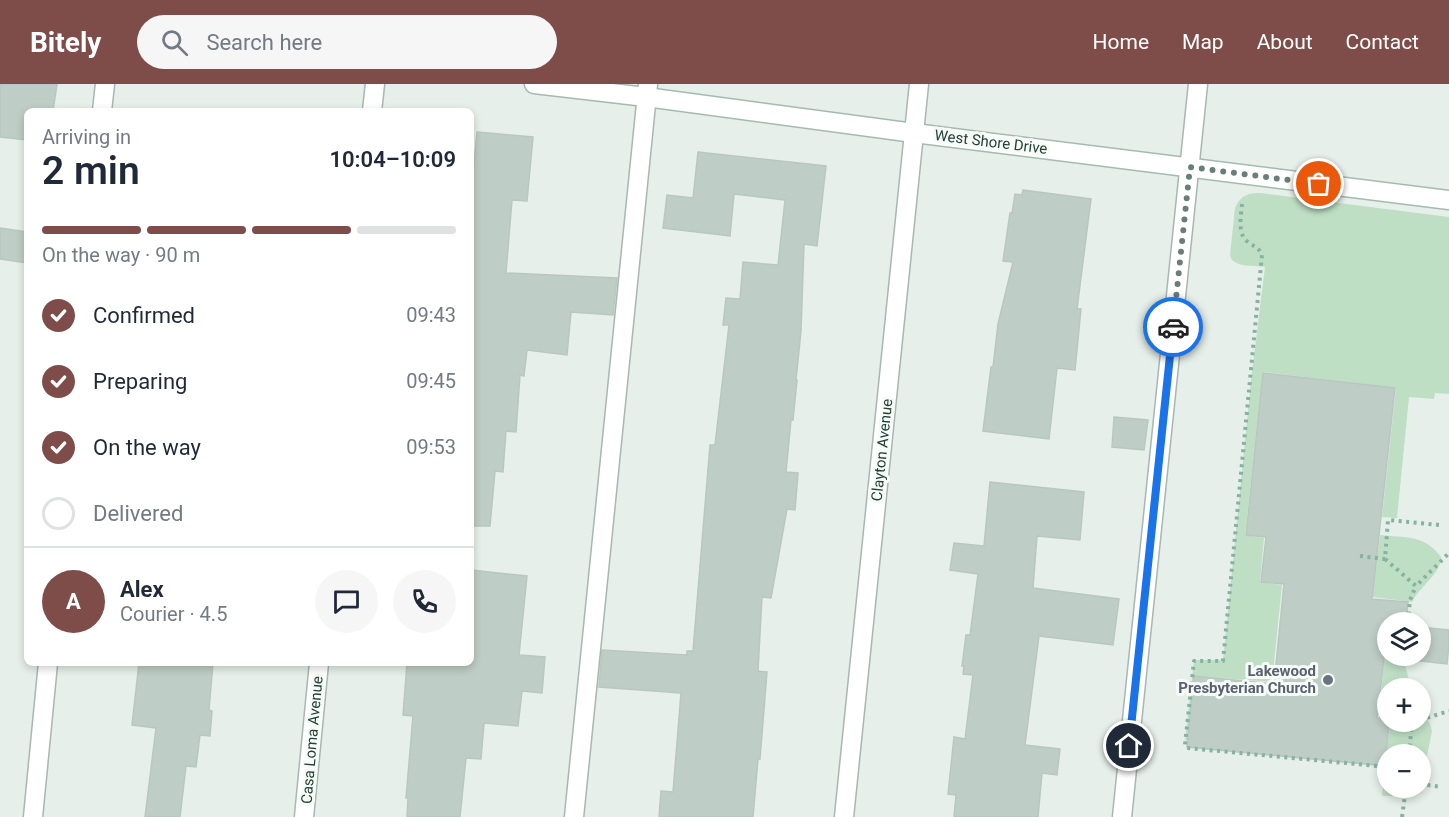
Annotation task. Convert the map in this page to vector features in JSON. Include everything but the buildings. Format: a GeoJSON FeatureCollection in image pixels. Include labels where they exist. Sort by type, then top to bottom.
{"type":"FeatureCollection","features":[{"type":"Feature","properties":{"kind":"street"},"geometry":{"type":"LineString","coordinates":[[102,108],[105,84]]}},
{"type":"Feature","properties":{"kind":"street"},"geometry":{"type":"LineString","coordinates":[[372,108],[375,84]]}},
{"type":"Feature","properties":{"kind":"street","name":"West Shore Drive"},"geometry":{"type":"LineString","coordinates":[[534,84],[647,90],[914,133],[1449,200]]}},
{"type":"Feature","properties":{"kind":"street","name":"Clayton Avenue"},"geometry":{"type":"LineString","coordinates":[[844,817],[919,84]]}},
{"type":"Feature","properties":{"kind":"street"},"geometry":{"type":"LineString","coordinates":[[1122,817],[1198,84]]}},
{"type":"Feature","properties":{"kind":"street"},"geometry":{"type":"LineString","coordinates":[[574,817],[647,90]]}},
{"type":"Feature","properties":{"kind":"street"},"geometry":{"type":"LineString","coordinates":[[33,817],[48,666]]}},
{"type":"Feature","properties":{"kind":"street","name":"Casa Loma Avenue"},"geometry":{"type":"LineString","coordinates":[[304,817],[319,666]]}},
{"type":"Feature","properties":{"kind":"path"},"geometry":{"type":"LineString","coordinates":[[1242,204],[1241,233],[1245,240],[1260,248],[1262,255],[1223,661],[1194,661],[1185,745],[1187,748],[1377,766]]}},
{"type":"Feature","properties":{"kind":"path"},"geometry":{"type":"LineString","coordinates":[[1385,559],[1388,520],[1440,525]]}},
{"type":"Feature","properties":{"kind":"path"},"geometry":{"type":"LineString","coordinates":[[1409,612],[1410,600],[1416,586],[1449,553]]}},
{"type":"Feature","properties":{"kind":"path"},"geometry":{"type":"LineString","coordinates":[[1360,556],[1385,559],[1416,586]]}},
{"type":"Feature","properties":{"kind":"path"},"geometry":{"type":"LineString","coordinates":[[1431,717],[1449,711]]}},
{"type":"Feature","properties":{"kind":"path"},"geometry":{"type":"LineString","coordinates":[[1431,786],[1442,787]]}},
{"type":"Feature","properties":{"kind":"path"},"geometry":{"type":"LineString","coordinates":[[1402,817],[1405,798]]}},
{"type":"Feature","properties":{"kind":"green space"},"geometry":{"type":"Polygon","coordinates":[[[1261,193],[1449,217],[1449,394],[1435,393],[1434,399],[1409,397],[1397,518],[1382,517],[1396,388],[1263,372],[1245,535],[1264,538],[1260,582],[1282,585],[1272,682],[1194,676],[1187,741],[1185,740],[1194,660],[1223,660],[1265,267],[1239,264],[1230,255],[1235,208],[1245,196],[1261,193]]]}},
{"type":"Feature","properties":{"kind":"green space"},"geometry":{"type":"Polygon","coordinates":[[[1380,535],[1421,541],[1428,544],[1441,557],[1438,569],[1412,602],[1358,595],[1362,549],[1378,551],[1380,535]]]}},
{"type":"Feature","properties":{"kind":"green space"},"geometry":{"type":"Polygon","coordinates":[[[1383,666],[1405,666],[1408,678],[1382,678],[1383,666]]]}},
{"type":"Feature","properties":{"kind":"green space"},"geometry":{"type":"Polygon","coordinates":[[[1431,728],[1432,731],[1429,744],[1388,744],[1389,732],[1431,732],[1431,728]]]}},
{"type":"Feature","properties":{"kind":"way so far"},"geometry":{"type":"LineString","coordinates":[[1173,327],[1190,167],[1319,184]]}},
{"type":"Feature","properties":{"kind":"place","name":"Lakewood Presbyterian Church"},"geometry":{"type":"Point","coordinates":[1328,680]}},
{"type":"Feature","properties":{"kind":"route"},"geometry":{"type":"LineString","coordinates":[[1129,746],[1173,327]]}}]}
